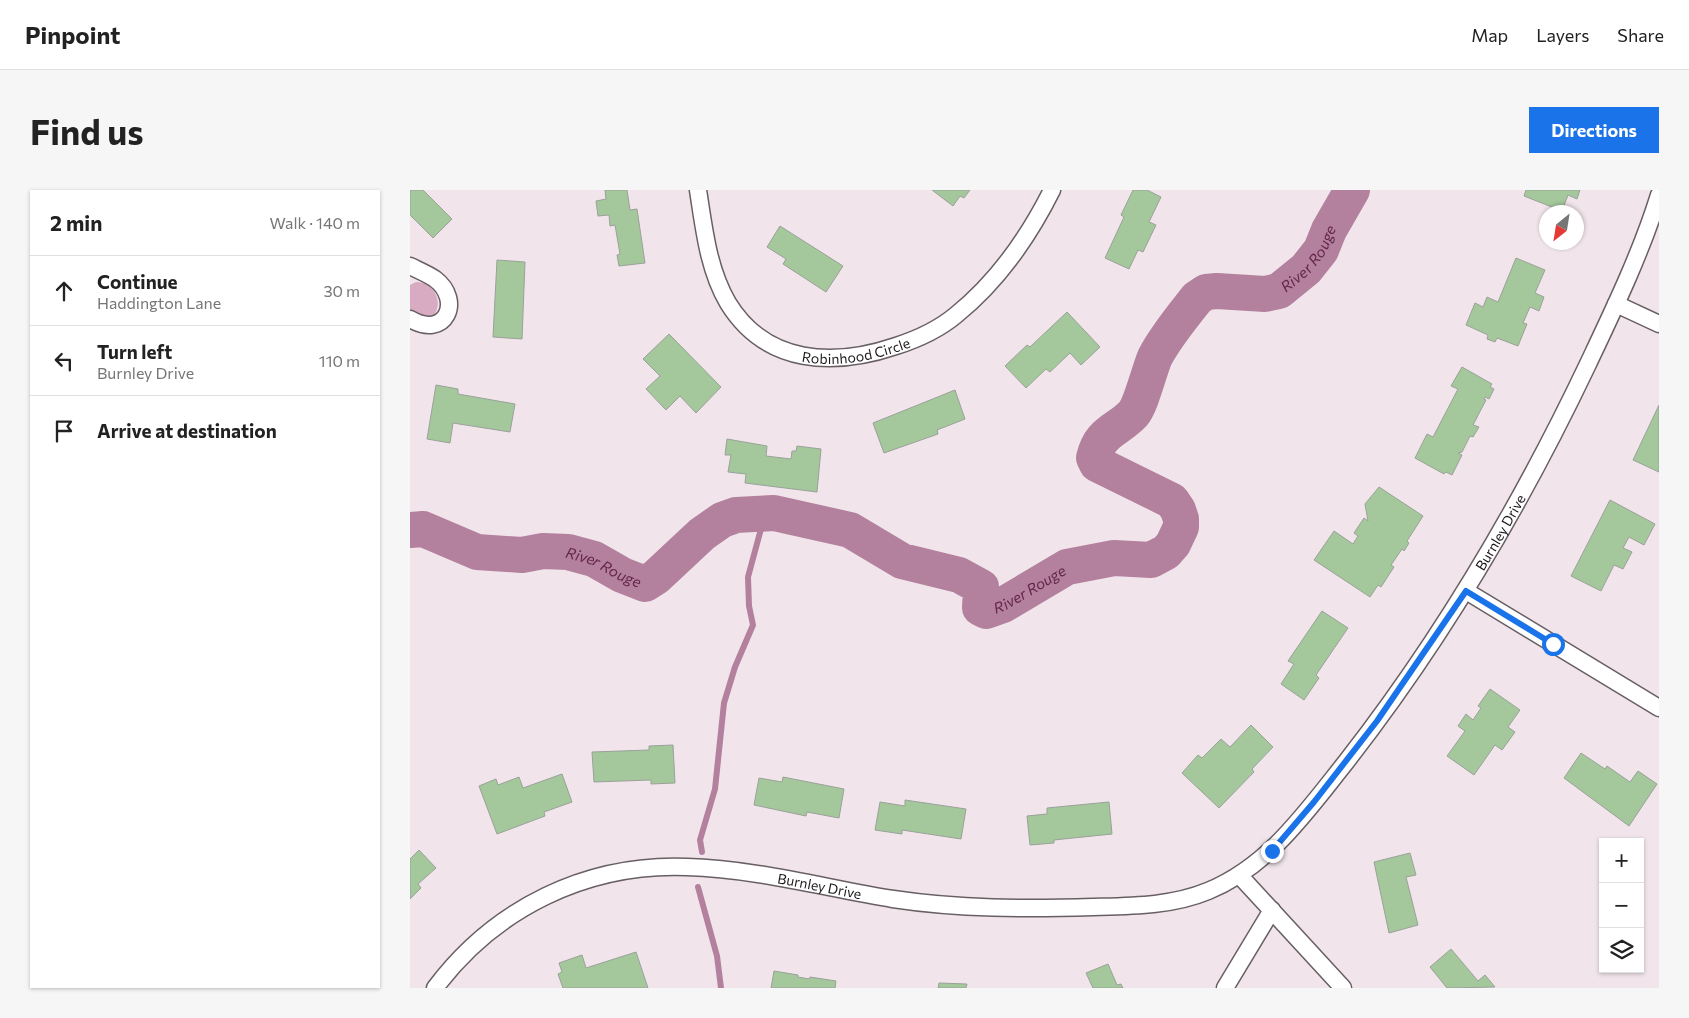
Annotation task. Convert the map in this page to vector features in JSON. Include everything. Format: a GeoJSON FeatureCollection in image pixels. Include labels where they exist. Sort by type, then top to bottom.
{"type":"FeatureCollection","features":[{"type":"Feature","properties":{"kind":"street","name":"Robinhood Circle"},"geometry":{"type":"LineString","coordinates":[[698,190],[711,262],[728,303],[741,321],[755,335],[784,351],[819,359],[837,359],[862,356],[911,341],[936,330],[955,316],[998,275],[1029,232],[1052,190]]}},
{"type":"Feature","properties":{"kind":"street","name":"Burnley Drive"},"geometry":{"type":"LineString","coordinates":[[435,988],[473,945],[512,914],[537,900],[573,885],[646,868],[684,866],[729,870],[894,899],[1008,908],[1072,908],[1173,902],[1205,893],[1240,876],[1272,851],[1314,802],[1377,721],[1466,591],[1536,466],[1616,304],[1651,220],[1659,195]]}},
{"type":"Feature","properties":{"kind":"street"},"geometry":{"type":"LineString","coordinates":[[410,266],[435,279],[447,296],[449,306],[443,322],[435,325],[417,324],[410,320]]}},
{"type":"Feature","properties":{"kind":"street"},"geometry":{"type":"LineString","coordinates":[[1616,304],[1659,324]]}},
{"type":"Feature","properties":{"kind":"street"},"geometry":{"type":"LineString","coordinates":[[1466,591],[1659,708]]}},
{"type":"Feature","properties":{"kind":"street"},"geometry":{"type":"LineString","coordinates":[[1240,876],[1343,988]]}},
{"type":"Feature","properties":{"kind":"street"},"geometry":{"type":"LineString","coordinates":[[1225,988],[1272,910]]}},
{"type":"Feature","properties":{"kind":"shaded area"},"geometry":{"type":"Polygon","coordinates":[[[416,282],[427,285],[432,289],[437,298],[437,310],[434,315],[425,319],[410,310],[410,285],[416,282]]]}},
{"type":"Feature","properties":{"kind":"building"},"geometry":{"type":"Polygon","coordinates":[[[410,190],[423,190],[452,219],[433,238],[410,215],[410,190]]]}},
{"type":"Feature","properties":{"kind":"building"},"geometry":{"type":"Polygon","coordinates":[[[605,190],[627,190],[630,210],[637,209],[645,263],[619,266],[617,255],[620,254],[615,225],[610,226],[609,215],[598,216],[596,201],[606,199],[605,190]]]}},
{"type":"Feature","properties":{"kind":"building"},"geometry":{"type":"Polygon","coordinates":[[[932,190],[970,190],[964,198],[960,196],[953,206],[932,190]]]}},
{"type":"Feature","properties":{"kind":"building"},"geometry":{"type":"Polygon","coordinates":[[[1133,190],[1147,190],[1161,197],[1149,222],[1156,225],[1143,252],[1138,250],[1129,269],[1105,258],[1124,217],[1121,215],[1133,190]]]}},
{"type":"Feature","properties":{"kind":"building"},"geometry":{"type":"Polygon","coordinates":[[[1526,190],[1580,190],[1577,199],[1568,195],[1564,205],[1547,205],[1524,196],[1526,190]]]}},
{"type":"Feature","properties":{"kind":"building"},"geometry":{"type":"Polygon","coordinates":[[[780,226],[843,266],[826,292],[783,264],[786,259],[767,247],[780,226]]]}},
{"type":"Feature","properties":{"kind":"building"},"geometry":{"type":"Polygon","coordinates":[[[1516,258],[1545,270],[1535,293],[1544,297],[1539,311],[1530,307],[1523,323],[1527,324],[1518,346],[1497,338],[1495,342],[1487,339],[1488,335],[1466,325],[1475,303],[1483,307],[1487,297],[1498,302],[1516,258]]]}},
{"type":"Feature","properties":{"kind":"building"},"geometry":{"type":"Polygon","coordinates":[[[497,260],[525,262],[522,339],[493,337],[497,260]]]}},
{"type":"Feature","properties":{"kind":"building"},"geometry":{"type":"Polygon","coordinates":[[[1067,312],[1100,347],[1081,365],[1070,353],[1050,372],[1046,369],[1026,388],[1005,366],[1027,345],[1030,347],[1067,312]]]}},
{"type":"Feature","properties":{"kind":"building"},"geometry":{"type":"Polygon","coordinates":[[[669,334],[721,387],[696,413],[680,396],[666,410],[646,389],[660,376],[643,359],[669,334]]]}},
{"type":"Feature","properties":{"kind":"building"},"geometry":{"type":"Polygon","coordinates":[[[1462,367],[1492,384],[1490,387],[1494,389],[1489,399],[1485,397],[1484,399],[1486,400],[1473,425],[1479,427],[1473,437],[1470,436],[1462,452],[1458,453],[1462,455],[1452,475],[1446,472],[1444,474],[1415,458],[1427,434],[1433,437],[1458,389],[1451,386],[1462,367]]]}},
{"type":"Feature","properties":{"kind":"building"},"geometry":{"type":"Polygon","coordinates":[[[436,385],[458,389],[458,394],[515,404],[510,432],[453,423],[450,443],[427,439],[436,385]]]}},
{"type":"Feature","properties":{"kind":"building"},"geometry":{"type":"Polygon","coordinates":[[[955,390],[965,419],[937,430],[938,434],[884,453],[873,423],[955,390]]]}},
{"type":"Feature","properties":{"kind":"building"},"geometry":{"type":"Polygon","coordinates":[[[1659,405],[1659,472],[1633,460],[1659,405]]]}},
{"type":"Feature","properties":{"kind":"building"},"geometry":{"type":"Polygon","coordinates":[[[727,439],[767,446],[766,456],[791,459],[792,451],[796,451],[797,446],[821,449],[817,492],[745,483],[746,474],[728,472],[731,455],[725,455],[727,439]]]}},
{"type":"Feature","properties":{"kind":"building"},"geometry":{"type":"Polygon","coordinates":[[[1379,487],[1423,516],[1407,541],[1409,543],[1404,551],[1402,549],[1391,565],[1394,567],[1381,587],[1378,585],[1370,597],[1314,560],[1334,531],[1353,544],[1358,536],[1354,533],[1364,518],[1368,521],[1365,504],[1379,487]]]}},
{"type":"Feature","properties":{"kind":"building"},"geometry":{"type":"Polygon","coordinates":[[[1610,500],[1655,524],[1644,545],[1629,537],[1623,548],[1632,552],[1623,569],[1614,565],[1601,591],[1571,576],[1610,500]]]}},
{"type":"Feature","properties":{"kind":"building"},"geometry":{"type":"Polygon","coordinates":[[[1322,611],[1348,628],[1316,675],[1319,678],[1304,700],[1281,684],[1294,664],[1288,661],[1322,611]]]}},
{"type":"Feature","properties":{"kind":"building"},"geometry":{"type":"Polygon","coordinates":[[[1490,689],[1520,710],[1508,727],[1515,732],[1502,750],[1495,745],[1474,775],[1447,756],[1465,731],[1458,726],[1466,714],[1473,720],[1481,708],[1478,706],[1490,689]]]}},
{"type":"Feature","properties":{"kind":"building"},"geometry":{"type":"Polygon","coordinates":[[[1251,725],[1273,747],[1252,769],[1254,772],[1219,808],[1182,773],[1198,755],[1202,758],[1221,739],[1230,747],[1251,725]]]}},
{"type":"Feature","properties":{"kind":"building"},"geometry":{"type":"Polygon","coordinates":[[[673,745],[675,783],[651,784],[651,780],[594,782],[592,752],[649,750],[649,746],[673,745]]]}},
{"type":"Feature","properties":{"kind":"building"},"geometry":{"type":"Polygon","coordinates":[[[1581,753],[1605,769],[1607,766],[1630,782],[1638,771],[1657,784],[1629,826],[1564,778],[1581,753]]]}},
{"type":"Feature","properties":{"kind":"building"},"geometry":{"type":"Polygon","coordinates":[[[562,774],[572,802],[544,812],[545,816],[497,834],[479,786],[496,779],[498,785],[519,777],[523,788],[562,774]]]}},
{"type":"Feature","properties":{"kind":"building"},"geometry":{"type":"Polygon","coordinates":[[[783,777],[844,789],[839,818],[807,812],[806,816],[754,805],[759,778],[782,782],[783,777]]]}},
{"type":"Feature","properties":{"kind":"building"},"geometry":{"type":"Polygon","coordinates":[[[905,800],[966,809],[961,839],[902,830],[902,834],[875,830],[880,802],[905,806],[905,800]]]}},
{"type":"Feature","properties":{"kind":"building"},"geometry":{"type":"Polygon","coordinates":[[[1109,802],[1112,834],[1054,840],[1054,843],[1030,845],[1027,816],[1047,814],[1047,808],[1109,802]]]}},
{"type":"Feature","properties":{"kind":"building"},"geometry":{"type":"Polygon","coordinates":[[[419,850],[436,868],[418,884],[421,888],[410,899],[410,859],[419,850]]]}},
{"type":"Feature","properties":{"kind":"building"},"geometry":{"type":"Polygon","coordinates":[[[1410,853],[1416,875],[1406,877],[1418,925],[1389,933],[1374,862],[1410,853]]]}},
{"type":"Feature","properties":{"kind":"building"},"geometry":{"type":"Polygon","coordinates":[[[1451,949],[1478,981],[1485,975],[1495,987],[1447,988],[1430,967],[1451,949]]]}},
{"type":"Feature","properties":{"kind":"building"},"geometry":{"type":"Polygon","coordinates":[[[636,952],[648,988],[563,988],[558,974],[562,972],[559,963],[582,955],[586,968],[636,952]]]}},
{"type":"Feature","properties":{"kind":"building"},"geometry":{"type":"Polygon","coordinates":[[[1108,964],[1117,985],[1121,984],[1123,988],[1093,988],[1086,973],[1108,964]]]}},
{"type":"Feature","properties":{"kind":"building"},"geometry":{"type":"Polygon","coordinates":[[[774,971],[809,979],[810,977],[836,981],[835,988],[771,988],[774,971]]]}},
{"type":"Feature","properties":{"kind":"building"},"geometry":{"type":"Polygon","coordinates":[[[939,983],[967,984],[966,988],[938,988],[939,983]]]}},
{"type":"Feature","properties":{"kind":"waterway","name":"River Rouge"},"geometry":{"type":"LineString","coordinates":[[410,530],[423,529],[477,552],[522,555],[543,551],[568,552],[594,559],[622,575],[645,584],[656,577],[702,534],[722,520],[736,515],[774,513],[850,530],[902,561],[959,575],[981,587],[980,608],[986,611],[1003,605],[1067,567],[1114,558],[1151,560],[1166,552],[1173,544],[1181,527],[1178,510],[1172,501],[1097,464],[1094,458],[1100,442],[1136,410],[1159,349],[1197,298],[1206,292],[1217,291],[1265,294],[1279,291],[1306,269],[1321,250],[1329,230],[1352,190]]}},
{"type":"Feature","properties":{"kind":"waterway"},"geometry":{"type":"LineString","coordinates":[[702,852],[700,840],[715,789],[724,703],[735,667],[753,625],[749,606],[748,577],[765,514]]}},
{"type":"Feature","properties":{"kind":"waterway"},"geometry":{"type":"LineString","coordinates":[[698,887],[717,956],[721,988]]}},
{"type":"Feature","properties":{"kind":"route"},"geometry":{"type":"LineString","coordinates":[[1272,851],[1314,802],[1377,721],[1466,591],[1553,644]]}}]}
